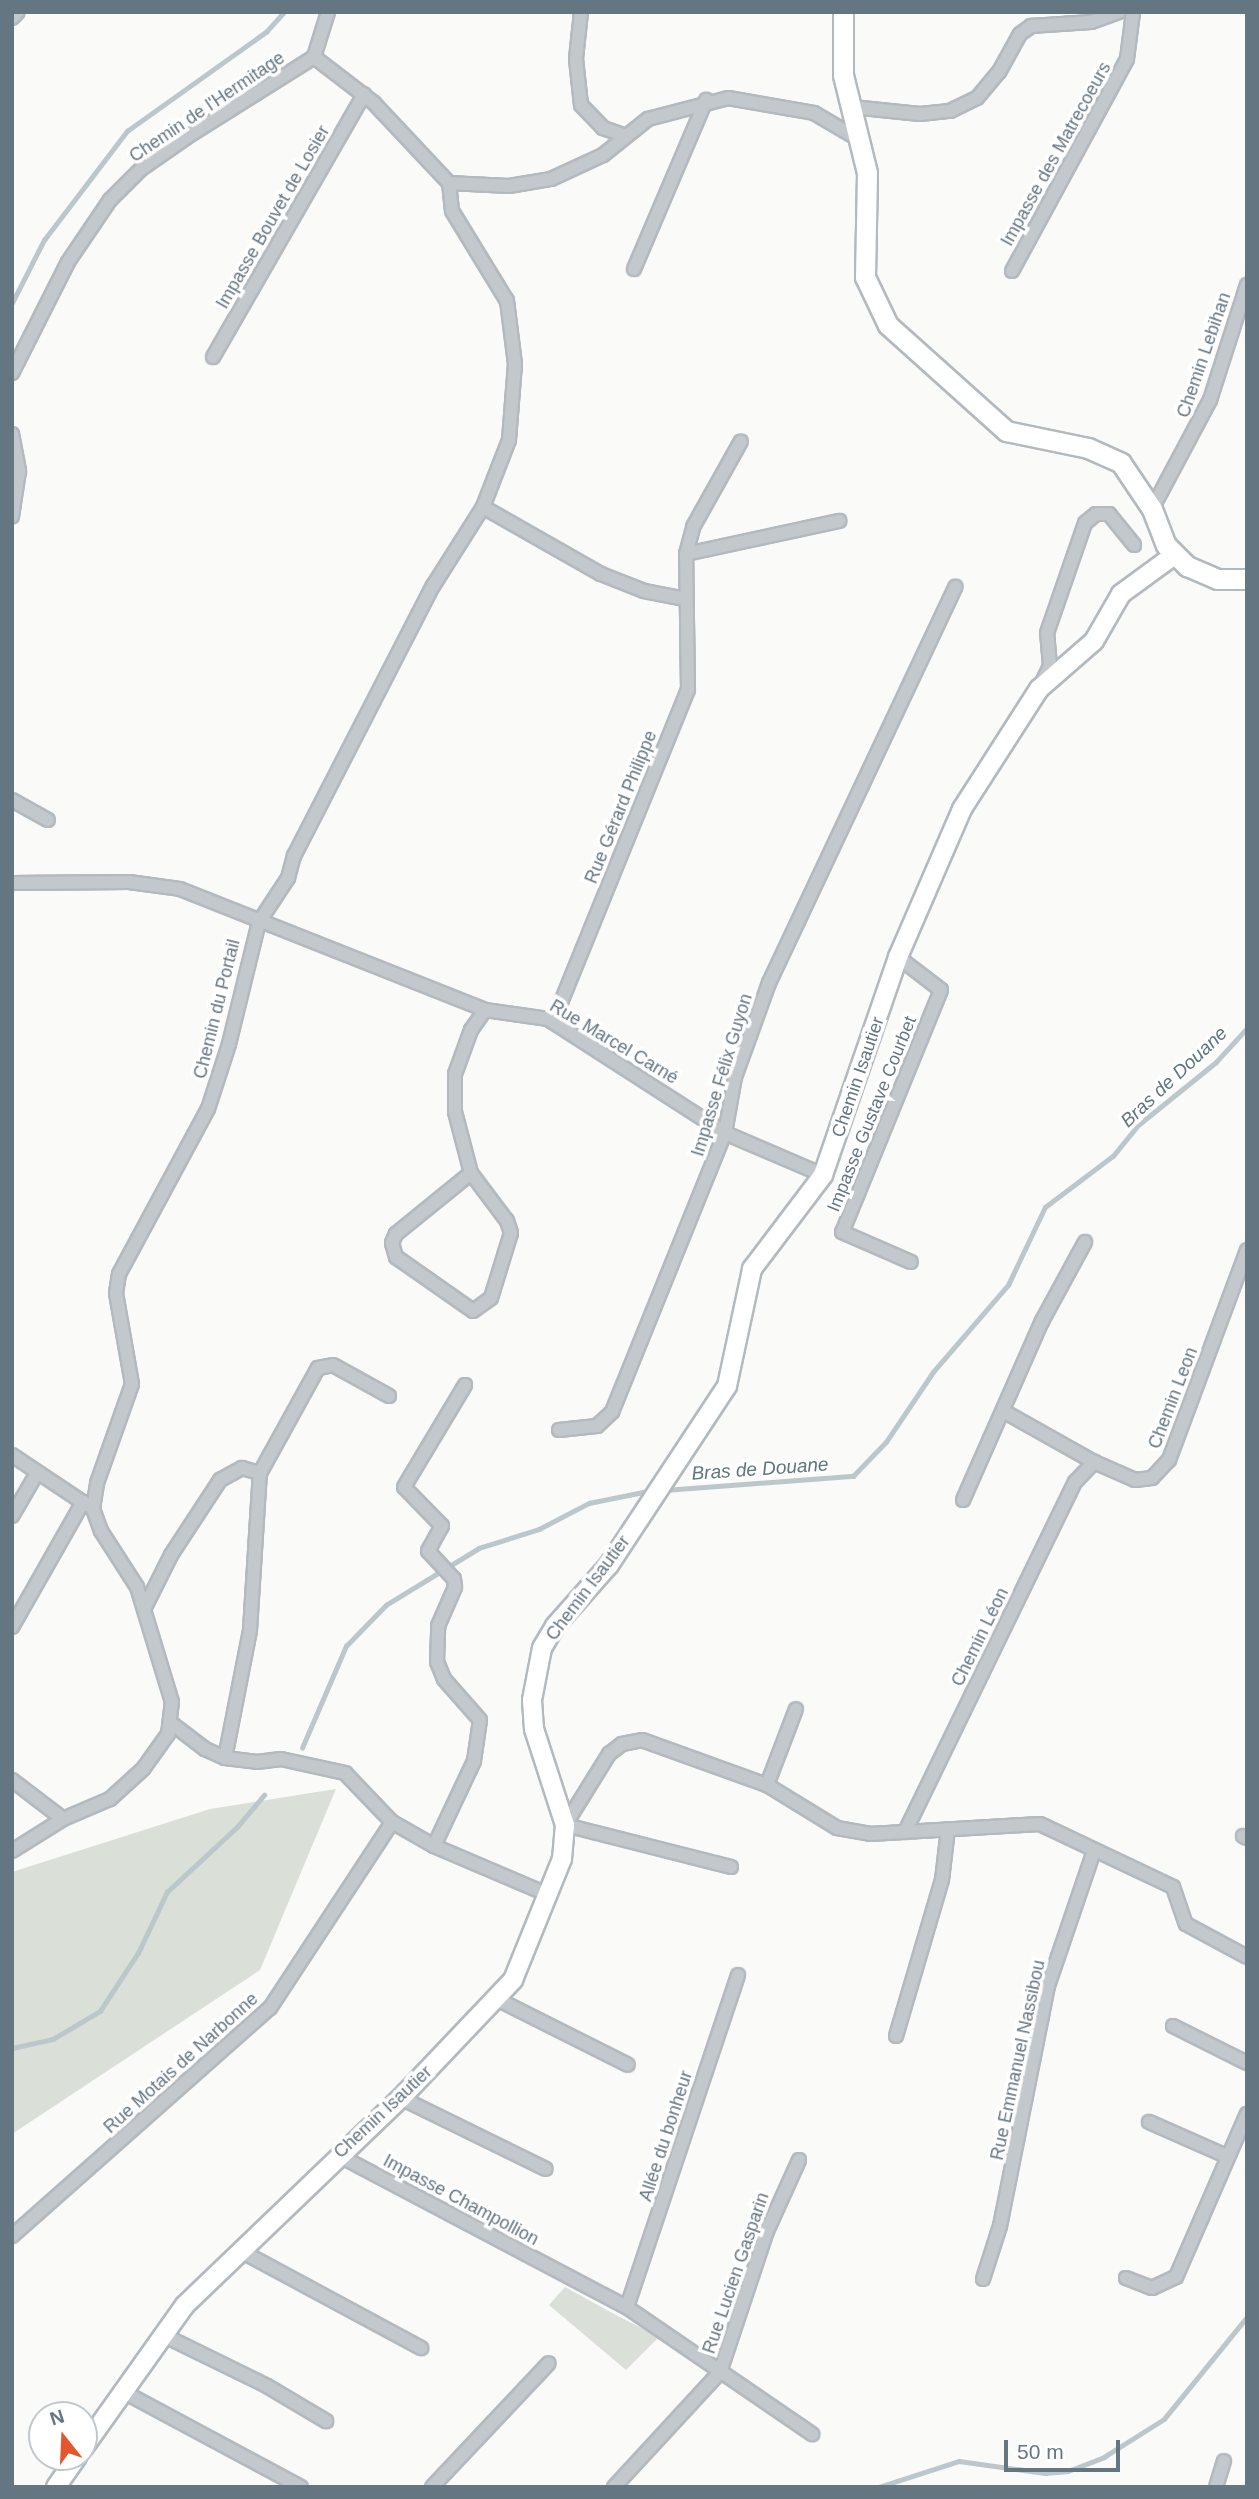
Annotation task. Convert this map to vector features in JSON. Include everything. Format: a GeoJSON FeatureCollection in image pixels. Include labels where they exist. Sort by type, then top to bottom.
{"type":"FeatureCollection","features":[{"type":"Feature","properties":{"kind":"main road"},"geometry":{"type":"LineString","coordinates":[[843,12],[841,48],[867,173],[865,277],[888,325],[985,417],[1006,431],[1087,448],[1121,463],[1152,509],[1173,555],[1201,574],[1247,579]]}},
{"type":"Feature","properties":{"kind":"main road","name":"Chemin Isautier"},"geometry":{"type":"LineString","coordinates":[[98,2426],[161,2334],[239,2250],[401,2098],[499,2000],[513,1980],[562,1859],[565,1825],[534,1728],[535,1673],[555,1626],[609,1565],[727,1386],[752,1269],[823,1175],[898,957],[962,808],[1039,689],[1094,641],[1121,594],[1173,555]]}},
{"type":"Feature","properties":{"kind":"main road"},"geometry":{"type":"LineString","coordinates":[[56,2487],[67,2471]]}},
{"type":"Feature","properties":{"kind":"street"},"geometry":{"type":"LineString","coordinates":[[12,18],[18,12]]}},
{"type":"Feature","properties":{"kind":"street"},"geometry":{"type":"LineString","coordinates":[[328,12],[314,57],[364,94],[449,183],[509,186],[551,179],[579,170],[648,119],[706,100],[729,98],[814,113],[860,140]]}},
{"type":"Feature","properties":{"kind":"street"},"geometry":{"type":"LineString","coordinates":[[581,12],[576,59],[581,105],[603,128],[626,136]]}},
{"type":"Feature","properties":{"kind":"street"},"geometry":{"type":"LineString","coordinates":[[852,107],[920,114],[950,111],[977,98],[999,72],[1020,34],[1031,26],[1091,22],[1119,12]]}},
{"type":"Feature","properties":{"kind":"street","name":"Impasse des Matrecoeurs"},"geometry":{"type":"LineString","coordinates":[[1012,271],[1127,59],[1133,12]]}},
{"type":"Feature","properties":{"kind":"street","name":"Chemin de l'Hermitage"},"geometry":{"type":"LineString","coordinates":[[12,373],[68,262],[110,201],[141,169],[314,57]]}},
{"type":"Feature","properties":{"kind":"street","name":"Impasse Bouvet de Losier"},"geometry":{"type":"LineString","coordinates":[[213,357],[364,94]]}},
{"type":"Feature","properties":{"kind":"street"},"geometry":{"type":"LineString","coordinates":[[634,269],[706,100]]}},
{"type":"Feature","properties":{"kind":"street","name":"Chemin du Portail"},"geometry":{"type":"LineString","coordinates":[[12,1627],[88,1505],[132,1384],[116,1293],[118,1274],[208,1109],[229,1044],[259,922],[288,878],[294,856],[433,586],[483,507],[509,440],[515,364],[507,301],[452,211],[449,183]]}},
{"type":"Feature","properties":{"kind":"street","name":"Chemin Lebihan"},"geometry":{"type":"LineString","coordinates":[[1152,509],[1210,400],[1247,285]]}},
{"type":"Feature","properties":{"kind":"street"},"geometry":{"type":"LineString","coordinates":[[12,434],[19,471],[12,516]]}},
{"type":"Feature","properties":{"kind":"street","name":"Rue Gérard Philippe"},"geometry":{"type":"LineString","coordinates":[[553,1022],[688,690],[686,554],[693,527],[741,441]]}},
{"type":"Feature","properties":{"kind":"street"},"geometry":{"type":"LineString","coordinates":[[483,507],[601,574],[644,591],[685,599]]}},
{"type":"Feature","properties":{"kind":"street","name":"Chemin Isautier"},"geometry":{"type":"LineString","coordinates":[[1039,689],[1050,666],[1047,633],[1085,523],[1096,514],[1109,514],[1134,545]]}},
{"type":"Feature","properties":{"kind":"street"},"geometry":{"type":"LineString","coordinates":[[686,554],[839,521]]}},
{"type":"Feature","properties":{"kind":"street","name":"Impasse Félix Guyon"},"geometry":{"type":"LineString","coordinates":[[559,1430],[597,1426],[612,1412],[725,1133],[735,1077],[769,983],[955,587]]}},
{"type":"Feature","properties":{"kind":"street"},"geometry":{"type":"LineString","coordinates":[[12,800],[48,820]]}},
{"type":"Feature","properties":{"kind":"street","name":"Rue Marcel Carné"},"geometry":{"type":"LineString","coordinates":[[12,883],[129,881],[180,889],[233,907],[259,922],[485,1010],[529,1014],[553,1022],[725,1133],[823,1175]]}},
{"type":"Feature","properties":{"kind":"street","name":"Impasse Gustave Courbet"},"geometry":{"type":"LineString","coordinates":[[898,957],[941,990],[842,1232],[911,1262]]}},
{"type":"Feature","properties":{"kind":"street"},"geometry":{"type":"LineString","coordinates":[[471,1173],[396,1234],[393,1253],[463,1308],[474,1311],[491,1298],[511,1233],[507,1221],[471,1173],[455,1112],[456,1074],[471,1030],[485,1010]]}},
{"type":"Feature","properties":{"kind":"street"},"geometry":{"type":"LineString","coordinates":[[963,1500],[1005,1412],[1042,1321],[1085,1242]]}},
{"type":"Feature","properties":{"kind":"street","name":"Chemin Leon"},"geometry":{"type":"LineString","coordinates":[[1005,1412],[1094,1462],[1135,1480],[1152,1478],[1169,1460],[1247,1250]]}},
{"type":"Feature","properties":{"kind":"street"},"geometry":{"type":"LineString","coordinates":[[225,1758],[250,1630],[260,1473],[318,1368],[333,1365],[389,1396]]}},
{"type":"Feature","properties":{"kind":"street"},"geometry":{"type":"LineString","coordinates":[[434,1846],[474,1761],[481,1727],[478,1714],[444,1679],[437,1662],[438,1626],[455,1587],[428,1551],[442,1526],[404,1487],[465,1385]]}},
{"type":"Feature","properties":{"kind":"street"},"geometry":{"type":"LineString","coordinates":[[12,1455],[88,1505],[101,1531],[137,1587],[172,1702],[171,1723],[156,1752],[110,1799],[63,1819],[12,1851]]}},
{"type":"Feature","properties":{"kind":"street","name":"Chemin Léon"},"geometry":{"type":"LineString","coordinates":[[905,1832],[1074,1482],[1094,1462]]}},
{"type":"Feature","properties":{"kind":"street"},"geometry":{"type":"LineString","coordinates":[[144,1609],[170,1555],[220,1480],[242,1468],[260,1473]]}},
{"type":"Feature","properties":{"kind":"street"},"geometry":{"type":"LineString","coordinates":[[12,1516],[37,1473]]}},
{"type":"Feature","properties":{"kind":"street"},"geometry":{"type":"LineString","coordinates":[[767,1785],[796,1709]]}},
{"type":"Feature","properties":{"kind":"street"},"geometry":{"type":"LineString","coordinates":[[171,1723],[205,1749],[225,1758],[257,1762],[281,1759],[345,1773],[392,1822],[434,1846],[549,1895]]}},
{"type":"Feature","properties":{"kind":"street"},"geometry":{"type":"LineString","coordinates":[[731,1867],[565,1825],[609,1754],[622,1744],[642,1740],[767,1785],[836,1828],[870,1834],[1040,1824],[1173,1887],[1186,1924],[1247,1957]]}},
{"type":"Feature","properties":{"kind":"street"},"geometry":{"type":"LineString","coordinates":[[12,1780],[63,1819]]}},
{"type":"Feature","properties":{"kind":"street","name":"Rue Motais de Narbonne"},"geometry":{"type":"LineString","coordinates":[[12,2236],[270,2008],[392,1822]]}},
{"type":"Feature","properties":{"kind":"street"},"geometry":{"type":"LineString","coordinates":[[896,2036],[942,1880],[948,1829]]}},
{"type":"Feature","properties":{"kind":"street","name":"Rue Emmanuel Nassibou"},"geometry":{"type":"LineString","coordinates":[[983,2279],[1000,2226],[1048,1986],[1094,1851]]}},
{"type":"Feature","properties":{"kind":"street","name":"Allée du bonheur"},"geometry":{"type":"LineString","coordinates":[[628,2307],[738,1975]]}},
{"type":"Feature","properties":{"kind":"street"},"geometry":{"type":"LineString","coordinates":[[499,2000],[628,2065]]}},
{"type":"Feature","properties":{"kind":"street"},"geometry":{"type":"LineString","coordinates":[[1173,2026],[1247,2063]]}},
{"type":"Feature","properties":{"kind":"street"},"geometry":{"type":"LineString","coordinates":[[401,2098],[546,2169]]}},
{"type":"Feature","properties":{"kind":"street"},"geometry":{"type":"LineString","coordinates":[[1126,2278],[1152,2288],[1176,2277],[1226,2156],[1247,2114]]}},
{"type":"Feature","properties":{"kind":"street"},"geometry":{"type":"LineString","coordinates":[[1149,2122],[1226,2156]]}},
{"type":"Feature","properties":{"kind":"street","name":"Impasse Champollion"},"geometry":{"type":"LineString","coordinates":[[338,2155],[628,2307]]}},
{"type":"Feature","properties":{"kind":"street","name":"Rue Lucien Gasparin"},"geometry":{"type":"LineString","coordinates":[[614,2487],[720,2372],[762,2243],[799,2160]]}},
{"type":"Feature","properties":{"kind":"street"},"geometry":{"type":"LineString","coordinates":[[239,2250],[421,2348]]}},
{"type":"Feature","properties":{"kind":"street"},"geometry":{"type":"LineString","coordinates":[[628,2307],[812,2434]]}},
{"type":"Feature","properties":{"kind":"street"},"geometry":{"type":"LineString","coordinates":[[161,2334],[267,2386],[326,2421]]}},
{"type":"Feature","properties":{"kind":"street"},"geometry":{"type":"LineString","coordinates":[[432,2487],[549,2363]]}},
{"type":"Feature","properties":{"kind":"street"},"geometry":{"type":"LineString","coordinates":[[122,2391],[301,2487]]}},
{"type":"Feature","properties":{"kind":"street"},"geometry":{"type":"LineString","coordinates":[[1216,2487],[1224,2460]]}},
{"type":"Feature","properties":{"kind":"shaded area"},"geometry":{"type":"Polygon","coordinates":[[[336,1789],[260,1970],[12,2134],[12,1872],[210,1809],[336,1789]]]}},
{"type":"Feature","properties":{"kind":"shaded area"},"geometry":{"type":"Polygon","coordinates":[[[565,2287],[659,2337],[626,2370],[549,2305],[565,2287]]]}},
{"type":"Feature","properties":{"kind":"waterway"},"geometry":{"type":"LineString","coordinates":[[12,303],[44,240],[127,131],[266,32],[284,12]]}},
{"type":"Feature","properties":{"kind":"waterway","name":"Bras de Douane"},"geometry":{"type":"LineString","coordinates":[[665,1490],[853,1476],[886,1442],[933,1372],[1008,1285],[1045,1207],[1113,1156],[1137,1126],[1216,1062],[1247,1028]]}},
{"type":"Feature","properties":{"kind":"waterway","name":"Bras de Douane"},"geometry":{"type":"LineString","coordinates":[[302,1748],[346,1646],[386,1605],[479,1548],[539,1529],[589,1503],[653,1490]]}},
{"type":"Feature","properties":{"kind":"waterway","name":"Bras de Douane"},"geometry":{"type":"LineString","coordinates":[[12,2048],[53,2039],[100,2011],[138,1953],[167,1892],[237,1827],[264,1795]]}},
{"type":"Feature","properties":{"kind":"waterway"},"geometry":{"type":"LineString","coordinates":[[879,2487],[959,2461],[1045,2473],[1068,2471],[1104,2457],[1164,2419],[1247,2317]]}}]}
